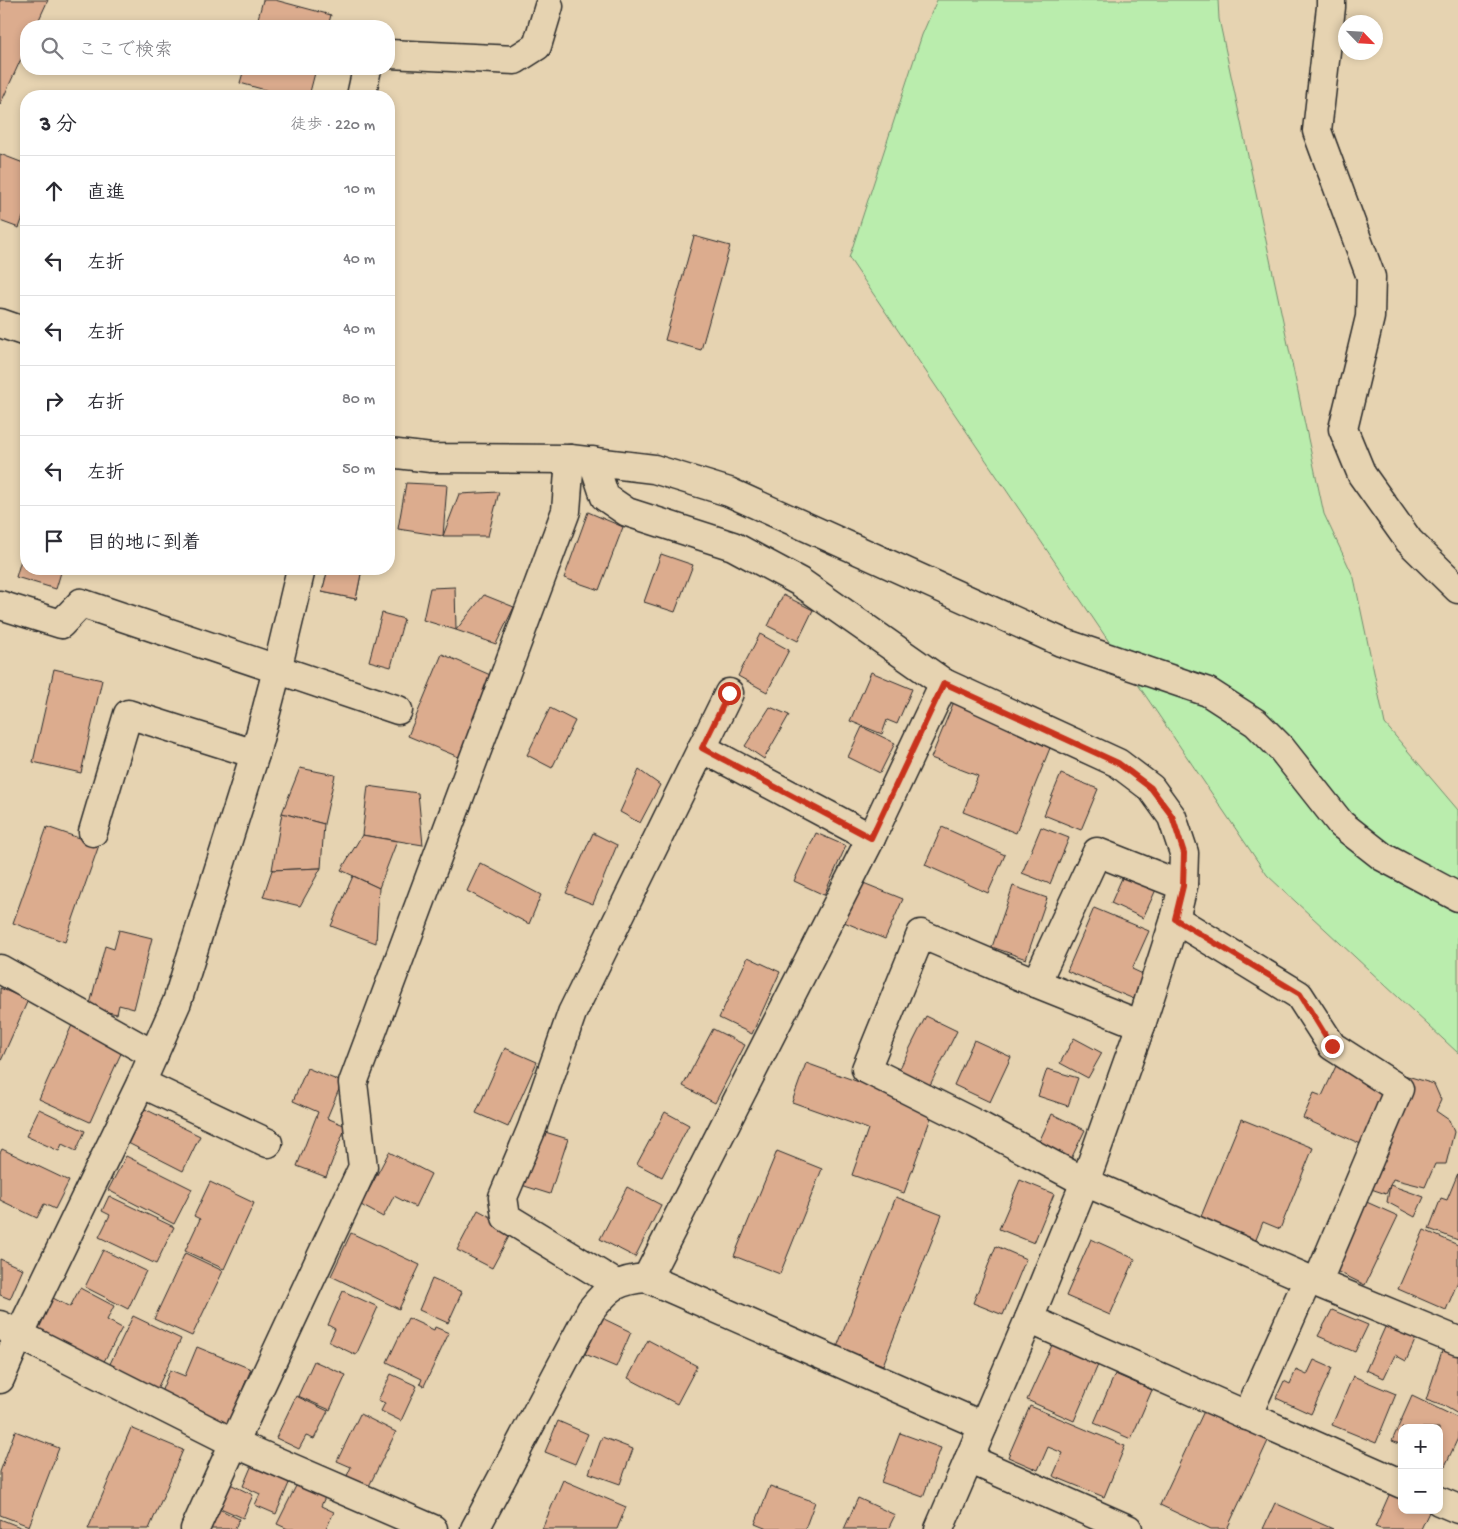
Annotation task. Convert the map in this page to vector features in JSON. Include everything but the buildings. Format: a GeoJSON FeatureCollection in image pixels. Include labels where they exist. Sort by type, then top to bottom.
{"type":"FeatureCollection","features":[{"type":"Feature","properties":{"kind":"street"},"geometry":{"type":"LineString","coordinates":[[1331,0],[1332,7],[1317,131],[1371,277],[1370,317],[1343,429],[1362,475],[1409,541],[1458,589]]}},
{"type":"Feature","properties":{"kind":"street"},"geometry":{"type":"LineString","coordinates":[[395,54],[515,60],[537,46],[549,6]]}},
{"type":"Feature","properties":{"kind":"street"},"geometry":{"type":"LineString","coordinates":[[362,90],[366,75]]}},
{"type":"Feature","properties":{"kind":"street"},"geometry":{"type":"LineString","coordinates":[[0,323],[20,330]]}},
{"type":"Feature","properties":{"kind":"street"},"geometry":{"type":"LineString","coordinates":[[395,454],[431,458],[582,460],[654,469],[729,492],[1061,642],[1208,692],[1256,723],[1281,748],[1341,824],[1384,857],[1458,897]]}},
{"type":"Feature","properties":{"kind":"street"},"geometry":{"type":"LineString","coordinates":[[582,460],[605,497],[627,512],[733,546],[792,578],[944,683],[1118,763],[1151,788],[1172,816],[1184,853],[1183,886],[1175,919],[1141,1025],[1085,1182],[1029,1319],[939,1529]]}},
{"type":"Feature","properties":{"kind":"street"},"geometry":{"type":"LineString","coordinates":[[195,1529],[364,1167],[353,1083],[566,511],[582,460]]}},
{"type":"Feature","properties":{"kind":"street"},"geometry":{"type":"LineString","coordinates":[[0,1379],[9,1330],[141,1083],[176,1002],[254,754],[277,670],[300,575]]}},
{"type":"Feature","properties":{"kind":"street"},"geometry":{"type":"LineString","coordinates":[[0,605],[61,624],[81,603],[398,710]]}},
{"type":"Feature","properties":{"kind":"street"},"geometry":{"type":"LineString","coordinates":[[647,1278],[871,838],[944,683]]}},
{"type":"Feature","properties":{"kind":"street"},"geometry":{"type":"LineString","coordinates":[[616,1284],[506,1217],[503,1197],[532,1128],[572,1013],[729,693]]}},
{"type":"Feature","properties":{"kind":"street"},"geometry":{"type":"LineString","coordinates":[[92,832],[128,714],[254,754]]}},
{"type":"Feature","properties":{"kind":"street"},"geometry":{"type":"LineString","coordinates":[[702,748],[871,838]]}},
{"type":"Feature","properties":{"kind":"street"},"geometry":{"type":"LineString","coordinates":[[1036,983],[1098,852],[1183,886]]}},
{"type":"Feature","properties":{"kind":"street"},"geometry":{"type":"LineString","coordinates":[[1175,919],[1300,994],[1332,1046],[1399,1089],[1312,1281],[1247,1416]]}},
{"type":"Feature","properties":{"kind":"street"},"geometry":{"type":"LineString","coordinates":[[1141,1025],[1036,983],[922,934],[866,1069],[976,1124],[1085,1182],[1312,1281],[1458,1341]]}},
{"type":"Feature","properties":{"kind":"street"},"geometry":{"type":"LineString","coordinates":[[0,969],[154,1054]]}},
{"type":"Feature","properties":{"kind":"street"},"geometry":{"type":"LineString","coordinates":[[141,1083],[268,1143]]}},
{"type":"Feature","properties":{"kind":"street"},"geometry":{"type":"LineString","coordinates":[[475,1529],[591,1310],[603,1294],[616,1284],[631,1279],[647,1278],[983,1426]]}},
{"type":"Feature","properties":{"kind":"street"},"geometry":{"type":"LineString","coordinates":[[1029,1319],[1398,1482]]}},
{"type":"Feature","properties":{"kind":"street"},"geometry":{"type":"LineString","coordinates":[[9,1330],[234,1442],[433,1529]]}},
{"type":"Feature","properties":{"kind":"street"},"geometry":{"type":"LineString","coordinates":[[969,1459],[1128,1529]]}},
{"type":"Feature","properties":{"kind":"street"},"geometry":{"type":"LineString","coordinates":[[1443,1503],[1458,1510]]}},
{"type":"Feature","properties":{"kind":"green space"},"geometry":{"type":"Polygon","coordinates":[[[937,0],[1218,0],[1219,19],[1324,514],[1354,578],[1385,724],[1458,810],[1458,1053],[1267,875],[849,258],[922,35],[937,0]]]}},
{"type":"Feature","properties":{"kind":"route"},"geometry":{"type":"LineString","coordinates":[[729,693],[702,748],[871,838],[944,683],[1118,763],[1151,788],[1172,816],[1184,853],[1183,886],[1175,919],[1300,994],[1332,1046]]}}]}
